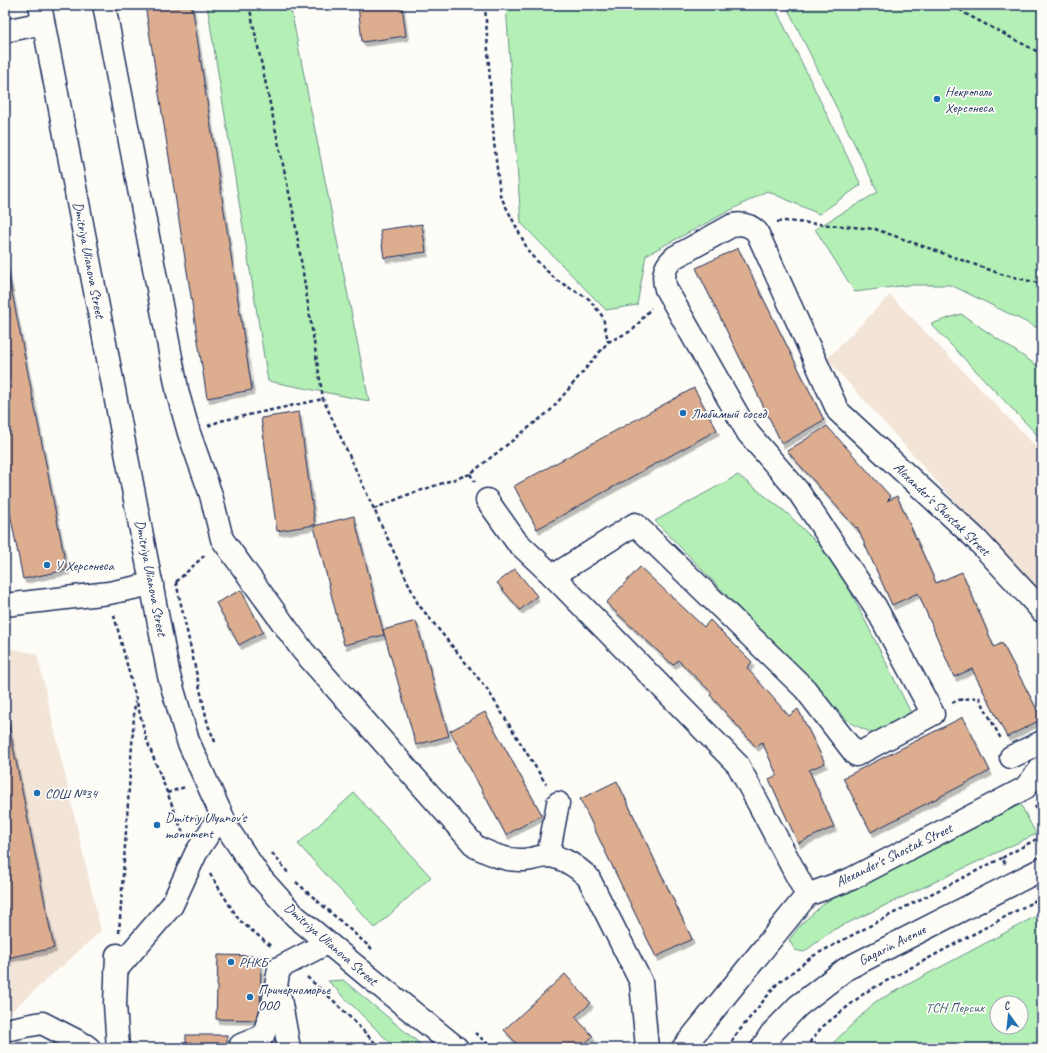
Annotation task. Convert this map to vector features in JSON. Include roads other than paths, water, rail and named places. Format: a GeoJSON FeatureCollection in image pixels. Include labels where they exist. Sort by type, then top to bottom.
{"type":"FeatureCollection","features":[{"type":"Feature","properties":{"kind":"street"},"geometry":{"type":"LineString","coordinates":[[104,5],[178,394],[189,433],[211,495],[222,539],[303,651],[476,847],[498,857],[523,860],[548,856],[563,860],[577,867],[588,877],[641,982],[647,1048]]}},
{"type":"Feature","properties":{"kind":"street"},"geometry":{"type":"LineString","coordinates":[[5,31],[42,14]]}},
{"type":"Feature","properties":{"kind":"street","name":"Dmitriya Ulianova Street"},"geometry":{"type":"LineString","coordinates":[[42,14],[169,676],[188,741],[229,832],[260,877],[295,916],[457,1048]]}},
{"type":"Feature","properties":{"kind":"street","name":"Alexander's Shostak Street"},"geometry":{"type":"LineString","coordinates":[[553,576],[634,524],[805,689],[856,755],[933,714],[875,606],[798,491],[748,433],[665,282],[666,268],[669,262],[675,257],[733,225],[739,224],[746,225],[758,232],[838,410],[975,538],[1042,611]]}},
{"type":"Feature","properties":{"kind":"street"},"geometry":{"type":"LineString","coordinates":[[487,500],[516,541],[553,576],[738,765],[807,895],[683,1048]]}},
{"type":"Feature","properties":{"kind":"street"},"geometry":{"type":"LineString","coordinates":[[5,605],[109,593],[154,593]]}},
{"type":"Feature","properties":{"kind":"street"},"geometry":{"type":"LineString","coordinates":[[1011,757],[1042,742]]}},
{"type":"Feature","properties":{"kind":"street","name":"Alexander's Shostak Street"},"geometry":{"type":"LineString","coordinates":[[807,895],[851,879],[1025,788],[1042,767]]}},
{"type":"Feature","properties":{"kind":"street"},"geometry":{"type":"LineString","coordinates":[[548,856],[558,803]]}},
{"type":"Feature","properties":{"kind":"street"},"geometry":{"type":"LineString","coordinates":[[118,1048],[115,1004],[117,963],[172,905],[196,853],[221,815]]}},
{"type":"Feature","properties":{"kind":"street","name":"Gagarin Avenue"},"geometry":{"type":"LineString","coordinates":[[762,1048],[771,1034],[798,1006],[846,969],[1042,869]]}},
{"type":"Feature","properties":{"kind":"street"},"geometry":{"type":"LineString","coordinates":[[241,1048],[241,1045],[263,1036],[272,1010],[279,968],[327,943]]}},
{"type":"Feature","properties":{"kind":"street"},"geometry":{"type":"LineString","coordinates":[[277,982],[289,1048]]}},
{"type":"Feature","properties":{"kind":"street"},"geometry":{"type":"LineString","coordinates":[[5,1030],[42,1024],[89,1048]]}},
{"type":"Feature","properties":{"kind":"place","name":"Некрополь Херсонеса"},"geometry":{"type":"Point","coordinates":[937,99]}},
{"type":"Feature","properties":{"kind":"place","name":"Любимый сосед"},"geometry":{"type":"Point","coordinates":[683,413]}},
{"type":"Feature","properties":{"kind":"place","name":"У Херсонеса"},"geometry":{"type":"Point","coordinates":[47,565]}},
{"type":"Feature","properties":{"kind":"place","name":"СОШ №34"},"geometry":{"type":"Point","coordinates":[37,793]}},
{"type":"Feature","properties":{"kind":"place","name":"Dmitriy Ulyanov's monument"},"geometry":{"type":"Point","coordinates":[157,825]}},
{"type":"Feature","properties":{"kind":"place","name":"РНКБ"},"geometry":{"type":"Point","coordinates":[231,962]}},
{"type":"Feature","properties":{"kind":"place","name":"Причерноморье ООО"},"geometry":{"type":"Point","coordinates":[250,997]}},
{"type":"Feature","properties":{"kind":"park label","name":"ТСН Персик"},"geometry":{"type":"Point","coordinates":[955,1007]}}]}
